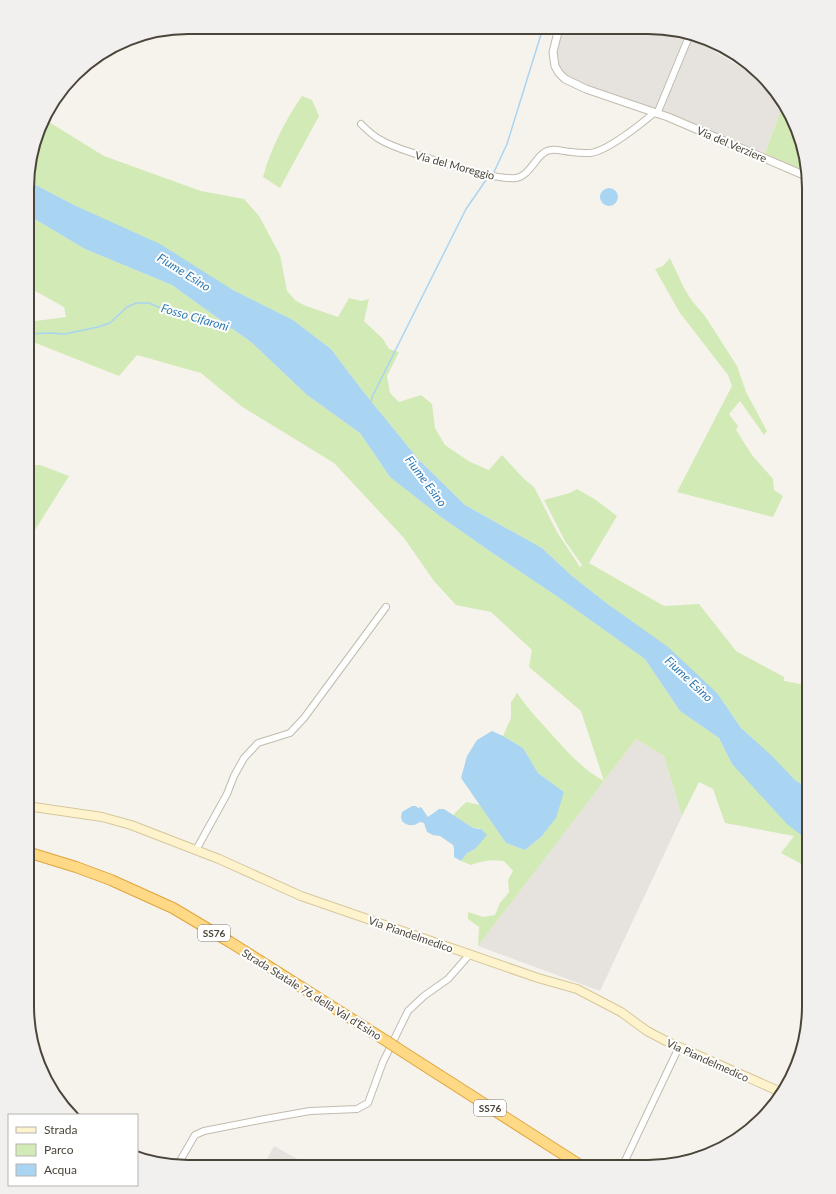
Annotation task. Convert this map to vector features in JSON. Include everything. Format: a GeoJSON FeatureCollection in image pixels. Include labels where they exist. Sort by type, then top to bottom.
{"type":"FeatureCollection","features":[{"type":"Feature","properties":{"kind":"highway","name":"Strada Statale 76 della Val d'Esino"},"geometry":{"type":"LineString","coordinates":[[34,854],[111,880],[172,908],[230,942],[561,1160]]}},
{"type":"Feature","properties":{"kind":"highway","name":"Strada Statale 76 della Val d'Esino"},"geometry":{"type":"LineString","coordinates":[[34,860],[108,885],[170,913],[387,1045]]}},
{"type":"Feature","properties":{"kind":"highway","name":"Strada Statale 76 della Val d'Esino"},"geometry":{"type":"LineString","coordinates":[[396,1051],[572,1160]]}},
{"type":"Feature","properties":{"kind":"main road","name":"Via Piandelmedico"},"geometry":{"type":"LineString","coordinates":[[34,807],[102,817],[131,825],[219,859],[302,896],[538,978],[577,989],[621,1012],[660,1038],[777,1090]]}},
{"type":"Feature","properties":{"kind":"street"},"geometry":{"type":"LineString","coordinates":[[558,34],[553,52],[555,66],[565,79],[586,89],[655,113]]}},
{"type":"Feature","properties":{"kind":"street","name":"Via del Moreggio"},"geometry":{"type":"LineString","coordinates":[[361,124],[380,140],[395,147],[475,173],[507,178],[518,178],[524,175],[543,154],[549,150],[572,153],[592,153],[602,150],[616,142],[655,113],[688,39]]}},
{"type":"Feature","properties":{"kind":"street","name":"Via del Verziere"},"geometry":{"type":"LineString","coordinates":[[655,113],[668,117],[802,174]]}},
{"type":"Feature","properties":{"kind":"street"},"geometry":{"type":"LineString","coordinates":[[196,850],[227,794],[234,776],[244,758],[258,743],[290,733],[300,723],[386,606]]}},
{"type":"Feature","properties":{"kind":"street"},"geometry":{"type":"LineString","coordinates":[[180,1160],[195,1135],[204,1131],[265,1118],[310,1111],[357,1109],[368,1103],[383,1062],[408,1011],[424,996],[448,979],[470,954]]}},
{"type":"Feature","properties":{"kind":"street"},"geometry":{"type":"LineString","coordinates":[[625,1160],[679,1047]]}},
{"type":"Feature","properties":{"kind":"shaded area"},"geometry":{"type":"Polygon","coordinates":[[[561,34],[658,34],[688,39],[704,45],[753,75],[764,86],[781,111],[765,153],[662,112],[573,81],[563,74],[557,65],[556,54],[561,34]]]}},
{"type":"Feature","properties":{"kind":"shaded area"},"geometry":{"type":"Polygon","coordinates":[[[636,739],[664,756],[682,816],[600,991],[478,946],[636,739]]]}},
{"type":"Feature","properties":{"kind":"shaded area"},"geometry":{"type":"Polygon","coordinates":[[[274,1146],[299,1160],[266,1160],[274,1146]]]}},
{"type":"Feature","properties":{"kind":"green space"},"geometry":{"type":"Polygon","coordinates":[[[302,96],[312,100],[319,116],[280,188],[263,177],[279,135],[302,96]]]}},
{"type":"Feature","properties":{"kind":"green space"},"geometry":{"type":"Polygon","coordinates":[[[781,111],[794,138],[801,169],[765,153],[781,111]]]}},
{"type":"Feature","properties":{"kind":"green space"},"geometry":{"type":"Polygon","coordinates":[[[49,122],[104,156],[201,191],[244,199],[259,216],[280,255],[287,291],[296,301],[338,317],[349,298],[361,301],[369,299],[364,321],[383,339],[389,349],[399,352],[387,376],[390,393],[399,402],[421,395],[432,404],[435,428],[445,445],[470,462],[489,470],[502,455],[524,479],[534,487],[557,532],[580,567],[582,565],[565,541],[544,500],[570,493],[577,489],[596,500],[617,516],[589,563],[664,606],[699,604],[736,651],[784,677],[784,681],[802,685],[802,784],[796,781],[741,728],[717,693],[572,576],[542,548],[465,505],[419,460],[331,349],[293,320],[233,290],[206,274],[34,184],[35,168],[39,148],[49,122]]]}},
{"type":"Feature","properties":{"kind":"green space"},"geometry":{"type":"Polygon","coordinates":[[[34,219],[85,249],[172,285],[251,342],[307,395],[360,433],[390,477],[441,517],[645,659],[680,711],[719,738],[732,764],[802,835],[802,864],[781,853],[794,836],[725,823],[713,789],[699,782],[682,816],[664,756],[636,739],[604,781],[581,711],[529,667],[532,650],[491,612],[456,605],[434,581],[404,538],[334,463],[241,406],[201,373],[137,355],[119,376],[34,342],[34,321],[66,317],[64,307],[34,290],[34,219]]]}},
{"type":"Feature","properties":{"kind":"green space"},"geometry":{"type":"Polygon","coordinates":[[[670,258],[684,288],[692,301],[705,316],[737,366],[746,392],[767,431],[764,435],[740,401],[729,414],[738,426],[736,430],[752,455],[773,479],[774,490],[783,496],[773,517],[677,492],[732,386],[728,375],[680,313],[655,269],[663,266],[670,258]]]}},
{"type":"Feature","properties":{"kind":"green space"},"geometry":{"type":"Polygon","coordinates":[[[34,465],[40,465],[69,476],[34,531],[34,465]]]}},
{"type":"Feature","properties":{"kind":"green space"},"geometry":{"type":"Polygon","coordinates":[[[517,693],[534,715],[572,757],[595,776],[604,781],[478,946],[479,927],[468,919],[468,912],[483,917],[495,915],[500,903],[509,892],[508,880],[513,871],[504,861],[495,860],[479,862],[471,865],[461,861],[467,853],[475,849],[483,831],[479,828],[473,828],[453,815],[466,802],[480,805],[506,843],[525,850],[541,837],[564,792],[538,773],[523,748],[503,736],[511,718],[511,702],[517,693]]]}},
{"type":"Feature","properties":{"kind":"water","name":"Fiume Esino"},"geometry":{"type":"Polygon","coordinates":[[[34,184],[76,206],[160,244],[233,290],[293,320],[331,349],[419,460],[465,505],[542,548],[572,576],[609,605],[668,647],[717,693],[741,728],[772,756],[796,781],[802,784],[802,836],[787,824],[732,764],[719,738],[680,711],[645,659],[441,517],[390,477],[360,433],[307,395],[251,342],[172,285],[85,249],[34,219],[34,184]]]}},
{"type":"Feature","properties":{"kind":"water"},"geometry":{"type":"Polygon","coordinates":[[[609,188],[615,191],[618,197],[615,203],[609,206],[603,203],[600,197],[603,191],[609,188]]]}},
{"type":"Feature","properties":{"kind":"water"},"geometry":{"type":"Polygon","coordinates":[[[492,731],[523,748],[538,773],[564,792],[556,818],[541,837],[525,850],[506,843],[461,778],[467,756],[477,740],[492,731]]]}},
{"type":"Feature","properties":{"kind":"water"},"geometry":{"type":"Polygon","coordinates":[[[412,806],[416,806],[418,808],[421,807],[428,817],[439,809],[444,809],[473,828],[481,829],[487,835],[475,849],[467,853],[461,861],[454,857],[453,845],[440,836],[427,832],[424,823],[420,822],[411,825],[402,821],[402,812],[412,806]]]}},
{"type":"Feature","properties":{"kind":"waterway"},"geometry":{"type":"LineString","coordinates":[[494,172],[507,144],[541,34]]}},
{"type":"Feature","properties":{"kind":"waterway"},"geometry":{"type":"LineString","coordinates":[[371,402],[372,397],[466,209],[486,180]]}},
{"type":"Feature","properties":{"kind":"waterway","name":"Fosso Cifaroni"},"geometry":{"type":"LineString","coordinates":[[34,334],[65,334],[98,327],[110,323],[127,307],[136,303],[149,303],[158,307],[173,309],[186,314],[197,315],[220,326],[233,328]]}}]}
